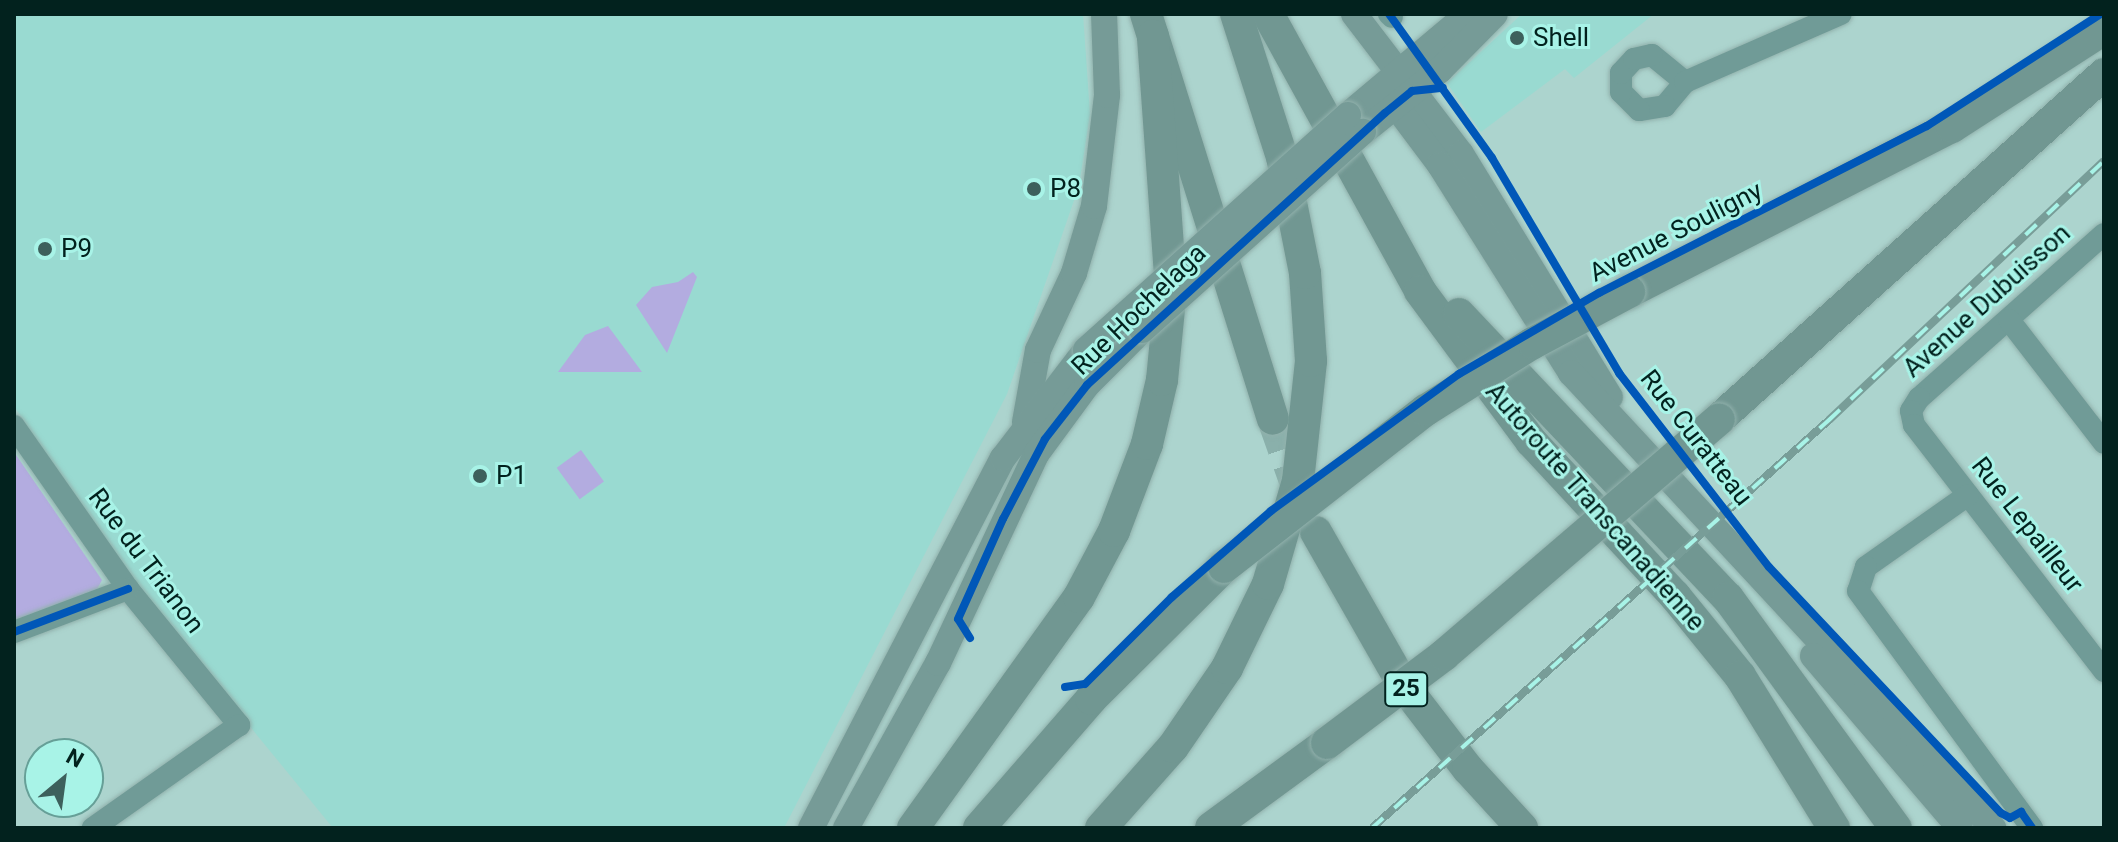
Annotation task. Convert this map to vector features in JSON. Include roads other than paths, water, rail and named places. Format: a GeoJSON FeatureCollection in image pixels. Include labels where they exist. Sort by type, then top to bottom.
{"type":"FeatureCollection","features":[{"type":"Feature","properties":{"kind":"highway"},"geometry":{"type":"LineString","coordinates":[[1106,822],[1185,731],[1227,668],[1285,536],[1298,481],[1311,361],[1308,293],[1293,206],[1236,14]]}},
{"type":"Feature","properties":{"kind":"highway","name":"Autoroute Transcanadienne"},"geometry":{"type":"LineString","coordinates":[[1268,14],[1344,119],[1420,291],[1489,388],[1716,645],[1772,724],[1834,828]]}},
{"type":"Feature","properties":{"kind":"highway"},"geometry":{"type":"LineString","coordinates":[[1150,25],[1273,419]]}},
{"type":"Feature","properties":{"kind":"highway"},"geometry":{"type":"LineString","coordinates":[[913,828],[1079,597],[1114,531],[1147,444],[1165,359],[1171,279],[1150,25]]}},
{"type":"Feature","properties":{"kind":"highway","name":"Avenue Souligny"},"geometry":{"type":"LineString","coordinates":[[979,828],[1101,688],[1224,567],[1417,416],[1509,357],[1629,292],[1952,127],[2104,29]]}},
{"type":"Feature","properties":{"kind":"highway"},"geometry":{"type":"LineString","coordinates":[[1211,828],[1444,655],[1719,419],[2104,74]]}},
{"type":"Feature","properties":{"kind":"highway"},"geometry":{"type":"LineString","coordinates":[[1344,119],[1455,308],[1728,598],[1896,828]]}},
{"type":"Feature","properties":{"kind":"highway","name":"25"},"geometry":{"type":"LineString","coordinates":[[1316,532],[1362,620],[1425,715],[1522,828]]}},
{"type":"Feature","properties":{"kind":"main road"},"geometry":{"type":"LineString","coordinates":[[1025,426],[1036,359],[1054,327],[1086,237],[1099,175],[1108,86],[1104,14]]}},
{"type":"Feature","properties":{"kind":"main road","name":"Rue Curatteau"},"geometry":{"type":"LineString","coordinates":[[1354,14],[1402,89],[1461,154],[1570,336],[1654,463],[1746,567],[1993,828]]}},
{"type":"Feature","properties":{"kind":"main road","name":"Rue Hochelaga"},"geometry":{"type":"LineString","coordinates":[[1402,89],[1468,14]]}},
{"type":"Feature","properties":{"kind":"main road","name":"Rue Hochelaga"},"geometry":{"type":"LineString","coordinates":[[811,828],[989,484],[1025,426],[1344,119],[1456,56],[1495,14]]}},
{"type":"Feature","properties":{"kind":"main road"},"geometry":{"type":"LineString","coordinates":[[1054,327],[1060,352],[1087,368]]}},
{"type":"Feature","properties":{"kind":"main road","name":"Rue Hochelaga"},"geometry":{"type":"LineString","coordinates":[[846,828],[938,663],[1025,473],[1087,368]]}},
{"type":"Feature","properties":{"kind":"main road","name":"Rue Curatteau"},"geometry":{"type":"LineString","coordinates":[[1746,567],[1835,685],[1960,828]]}},
{"type":"Feature","properties":{"kind":"street"},"geometry":{"type":"LineString","coordinates":[[1685,82],[1841,14]]}},
{"type":"Feature","properties":{"kind":"street","name":"Avenue Dubuisson"},"geometry":{"type":"LineString","coordinates":[[1911,411],[1919,398],[2104,234]]}},
{"type":"Feature","properties":{"kind":"street"},"geometry":{"type":"LineString","coordinates":[[2009,320],[2104,443]]}},
{"type":"Feature","properties":{"kind":"street","name":"Rue Lepailleur"},"geometry":{"type":"LineString","coordinates":[[1911,411],[1914,425],[2104,671]]}},
{"type":"Feature","properties":{"kind":"street","name":"Rue du Trianon"},"geometry":{"type":"LineString","coordinates":[[14,426],[128,589],[239,725],[93,828]]}},
{"type":"Feature","properties":{"kind":"street"},"geometry":{"type":"LineString","coordinates":[[1968,495],[1866,567],[1857,582],[1863,600],[2032,828]]}},
{"type":"Feature","properties":{"kind":"street"},"geometry":{"type":"LineString","coordinates":[[14,632],[128,589]]}},
{"type":"Feature","properties":{"kind":"tunnel"},"geometry":{"type":"LineString","coordinates":[[1273,419],[1301,498]]}},
{"type":"Feature","properties":{"kind":"railway"},"geometry":{"type":"LineString","coordinates":[[1372,828],[1829,420],[2104,161]]}},
{"type":"Feature","properties":{"kind":"place","name":"Shell"},"geometry":{"type":"Point","coordinates":[1517,38]}},
{"type":"Feature","properties":{"kind":"place","name":"P8"},"geometry":{"type":"Point","coordinates":[1034,189]}},
{"type":"Feature","properties":{"kind":"place","name":"P9"},"geometry":{"type":"Point","coordinates":[45,249]}},
{"type":"Feature","properties":{"kind":"place","name":"P1"},"geometry":{"type":"Point","coordinates":[480,476]}}]}
